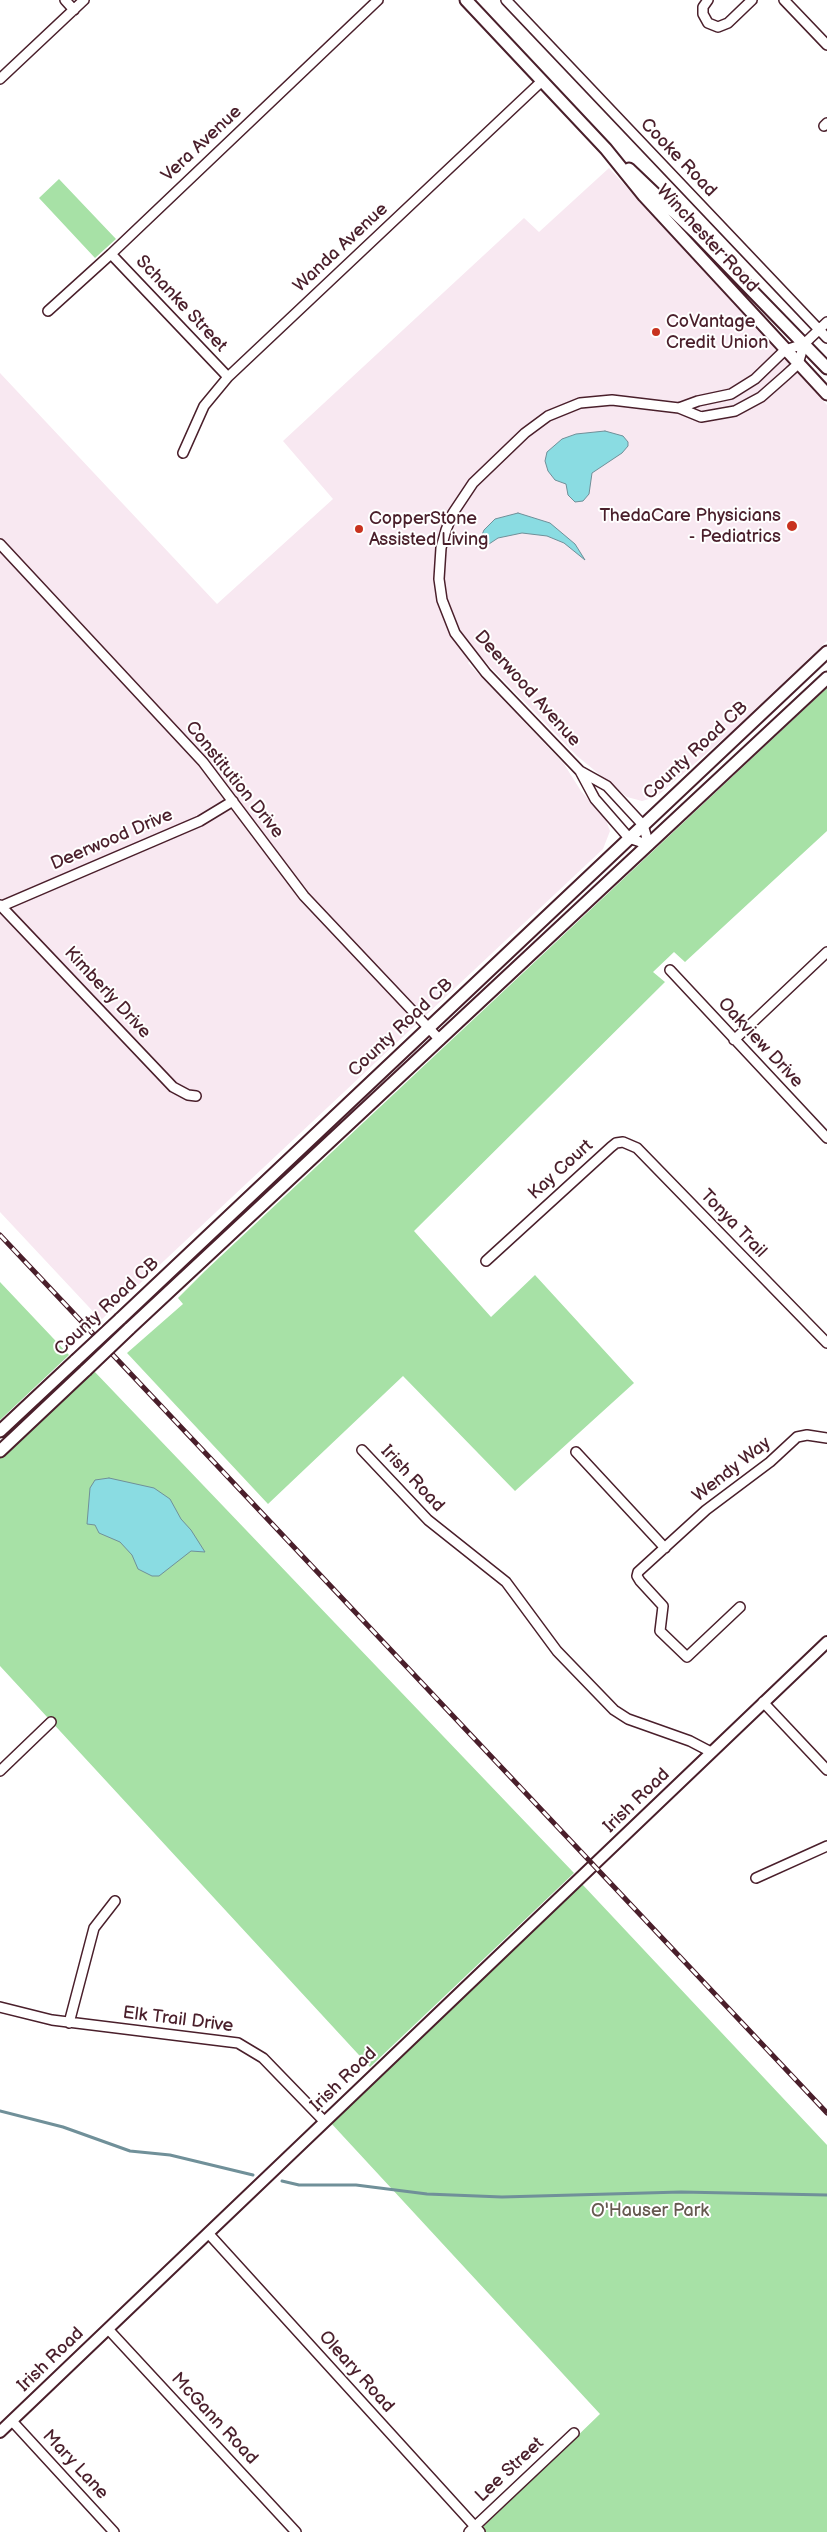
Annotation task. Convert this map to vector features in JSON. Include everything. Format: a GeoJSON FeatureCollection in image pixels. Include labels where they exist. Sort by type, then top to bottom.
{"type":"FeatureCollection","features":[{"type":"Feature","properties":{"kind":"main road","name":"Winchester Road"},"geometry":{"type":"LineString","coordinates":[[466,0],[606,149],[644,196],[827,394]]}},
{"type":"Feature","properties":{"kind":"main road","name":"Winchester Road"},"geometry":{"type":"LineString","coordinates":[[606,149],[651,188],[827,368]]}},
{"type":"Feature","properties":{"kind":"main road","name":"County Road CB"},"geometry":{"type":"LineString","coordinates":[[0,1431],[827,652]]}},
{"type":"Feature","properties":{"kind":"main road","name":"County Road CB"},"geometry":{"type":"LineString","coordinates":[[0,1451],[827,678]]}},
{"type":"Feature","properties":{"kind":"street"},"geometry":{"type":"LineString","coordinates":[[65,0],[74,10]]}},
{"type":"Feature","properties":{"kind":"street"},"geometry":{"type":"LineString","coordinates":[[0,79],[84,0]]}},
{"type":"Feature","properties":{"kind":"street","name":"Vera Avenue"},"geometry":{"type":"LineString","coordinates":[[48,311],[111,254],[378,0]]}},
{"type":"Feature","properties":{"kind":"street","name":"Cooke Road"},"geometry":{"type":"LineString","coordinates":[[506,0],[827,338]]}},
{"type":"Feature","properties":{"kind":"street"},"geometry":{"type":"LineString","coordinates":[[708,0],[702,14],[708,23],[718,27],[728,23],[752,0]]}},
{"type":"Feature","properties":{"kind":"street"},"geometry":{"type":"LineString","coordinates":[[784,0],[827,45]]}},
{"type":"Feature","properties":{"kind":"street","name":"Wanda Avenue"},"geometry":{"type":"LineString","coordinates":[[183,453],[204,406],[228,377],[542,81]]}},
{"type":"Feature","properties":{"kind":"street","name":"Schanke Street"},"geometry":{"type":"LineString","coordinates":[[111,254],[228,377]]}},
{"type":"Feature","properties":{"kind":"street"},"geometry":{"type":"LineString","coordinates":[[798,364],[804,344],[827,322]]}},
{"type":"Feature","properties":{"kind":"street","name":"Deerwood Avenue"},"geometry":{"type":"LineString","coordinates":[[679,408],[698,401],[731,394],[755,379],[786,350],[804,344]]}},
{"type":"Feature","properties":{"kind":"street","name":"Deerwood Avenue"},"geometry":{"type":"LineString","coordinates":[[649,845],[630,838],[595,799],[580,771],[486,673],[455,633],[442,600],[439,578],[441,548],[446,530],[457,505],[473,483],[525,433],[548,416],[580,403],[597,400],[679,408],[701,417],[735,411],[768,392],[798,364]]}},
{"type":"Feature","properties":{"kind":"street","name":"Constitution Drive"},"geometry":{"type":"LineString","coordinates":[[0,544],[203,762],[304,896],[440,1040]]}},
{"type":"Feature","properties":{"kind":"street","name":"Deerwood Avenue"},"geometry":{"type":"LineString","coordinates":[[580,771],[607,786],[643,825],[649,845]]}},
{"type":"Feature","properties":{"kind":"street","name":"Deerwood Drive"},"geometry":{"type":"LineString","coordinates":[[1,905],[200,821],[233,801]]}},
{"type":"Feature","properties":{"kind":"street","name":"Kimberly Drive"},"geometry":{"type":"LineString","coordinates":[[1,905],[173,1087],[196,1096]]}},
{"type":"Feature","properties":{"kind":"street"},"geometry":{"type":"LineString","coordinates":[[734,1040],[827,952]]}},
{"type":"Feature","properties":{"kind":"street","name":"Oakview Drive"},"geometry":{"type":"LineString","coordinates":[[670,970],[827,1138]]}},
{"type":"Feature","properties":{"kind":"street","name":"Tonya Trail"},"geometry":{"type":"LineString","coordinates":[[611,1147],[616,1142],[623,1142],[637,1148],[827,1343]]}},
{"type":"Feature","properties":{"kind":"street","name":"Kay Court"},"geometry":{"type":"LineString","coordinates":[[486,1261],[611,1147]]}},
{"type":"Feature","properties":{"kind":"street","name":"Wendy Way"},"geometry":{"type":"LineString","coordinates":[[740,1607],[686,1657],[660,1630],[662,1606],[637,1576],[706,1510],[770,1462],[797,1437],[807,1435],[827,1438]]}},
{"type":"Feature","properties":{"kind":"street","name":"Irish Road"},"geometry":{"type":"LineString","coordinates":[[362,1450],[428,1520],[506,1582],[557,1651],[614,1710],[628,1719],[690,1741],[711,1752]]}},
{"type":"Feature","properties":{"kind":"street"},"geometry":{"type":"LineString","coordinates":[[576,1452],[665,1548]]}},
{"type":"Feature","properties":{"kind":"street","name":"Irish Road"},"geometry":{"type":"LineString","coordinates":[[0,2432],[827,1642]]}},
{"type":"Feature","properties":{"kind":"street"},"geometry":{"type":"LineString","coordinates":[[763,1702],[827,1770]]}},
{"type":"Feature","properties":{"kind":"street"},"geometry":{"type":"LineString","coordinates":[[2,1767],[51,1722]]}},
{"type":"Feature","properties":{"kind":"street"},"geometry":{"type":"LineString","coordinates":[[756,1878],[827,1846]]}},
{"type":"Feature","properties":{"kind":"street"},"geometry":{"type":"LineString","coordinates":[[68,2022],[94,1928],[115,1901]]}},
{"type":"Feature","properties":{"kind":"street","name":"Elk Trail Drive"},"geometry":{"type":"LineString","coordinates":[[0,2007],[68,2022],[238,2043],[263,2058],[324,2121]]}},
{"type":"Feature","properties":{"kind":"street","name":"Oleary Road"},"geometry":{"type":"LineString","coordinates":[[208,2233],[475,2530]]}},
{"type":"Feature","properties":{"kind":"street","name":"McGann Road"},"geometry":{"type":"LineString","coordinates":[[108,2328],[296,2532]]}},
{"type":"Feature","properties":{"kind":"street","name":"Mary Lane"},"geometry":{"type":"LineString","coordinates":[[12,2421],[114,2532]]}},
{"type":"Feature","properties":{"kind":"street","name":"Lee Street"},"geometry":{"type":"LineString","coordinates":[[475,2530],[574,2432]]}},
{"type":"Feature","properties":{"kind":"shaded area"},"geometry":{"type":"Polygon","coordinates":[[[609,168],[827,405],[827,641],[730,733],[656,797],[642,801],[627,797],[577,756],[477,653],[468,663],[564,764],[581,791],[606,820],[610,831],[603,849],[101,1320],[0,1212],[0,373],[217,604],[333,499],[283,441],[524,218],[539,232],[609,168]]]}},
{"type":"Feature","properties":{"kind":"green space"},"geometry":{"type":"Polygon","coordinates":[[[59,179],[116,239],[95,258],[39,198],[59,179]]]}},
{"type":"Feature","properties":{"kind":"green space"},"geometry":{"type":"Polygon","coordinates":[[[827,688],[827,831],[685,962],[674,952],[653,972],[665,982],[414,1231],[491,1317],[535,1275],[634,1383],[515,1491],[403,1376],[268,1504],[127,1353],[183,1304],[178,1298],[205,1271],[827,688]]]}},
{"type":"Feature","properties":{"kind":"green space"},"geometry":{"type":"Polygon","coordinates":[[[0,1282],[69,1355],[0,1420],[0,1282]]]}},
{"type":"Feature","properties":{"kind":"green space"},"geometry":{"type":"Polygon","coordinates":[[[93,1370],[574,1873],[370,2067],[0,1666],[0,1458],[93,1370]]]}},
{"type":"Feature","properties":{"kind":"green space","name":"O'Hauser Park"},"geometry":{"type":"Polygon","coordinates":[[[582,1884],[827,2145],[827,2532],[482,2532],[480,2530],[600,2414],[330,2122],[582,1884]]]}},
{"type":"Feature","properties":{"kind":"water"},"geometry":{"type":"Polygon","coordinates":[[[605,431],[623,436],[628,442],[628,446],[622,453],[592,473],[589,494],[583,501],[575,502],[568,495],[566,484],[555,480],[548,471],[545,461],[547,452],[562,439],[576,434],[605,431]]]}},
{"type":"Feature","properties":{"kind":"water"},"geometry":{"type":"Polygon","coordinates":[[[518,513],[550,523],[575,544],[585,560],[564,543],[547,536],[522,533],[498,538],[482,547],[478,544],[484,530],[495,519],[518,513]]]}},
{"type":"Feature","properties":{"kind":"water"},"geometry":{"type":"Polygon","coordinates":[[[109,1478],[154,1488],[170,1499],[181,1519],[191,1530],[205,1552],[191,1551],[159,1576],[152,1576],[138,1569],[132,1555],[120,1542],[99,1533],[95,1525],[87,1524],[90,1488],[95,1480],[109,1478]]]}},
{"type":"Feature","properties":{"kind":"waterway"},"geometry":{"type":"LineString","coordinates":[[0,2111],[63,2127],[130,2151],[170,2155],[253,2175]]}},
{"type":"Feature","properties":{"kind":"waterway"},"geometry":{"type":"LineString","coordinates":[[282,2181],[299,2185],[356,2185],[427,2194],[502,2197],[681,2192],[827,2195]]}},
{"type":"Feature","properties":{"kind":"railway"},"geometry":{"type":"LineString","coordinates":[[0,1235],[827,2113]]}},
{"type":"Feature","properties":{"kind":"place","name":"CoVantage Credit Union"},"geometry":{"type":"Point","coordinates":[656,332]}},
{"type":"Feature","properties":{"kind":"place","name":"ThedaCare Physicians - Pediatrics"},"geometry":{"type":"Point","coordinates":[792,526]}},
{"type":"Feature","properties":{"kind":"place","name":"CopperStone Assisted Living"},"geometry":{"type":"Point","coordinates":[359,529]}}]}
